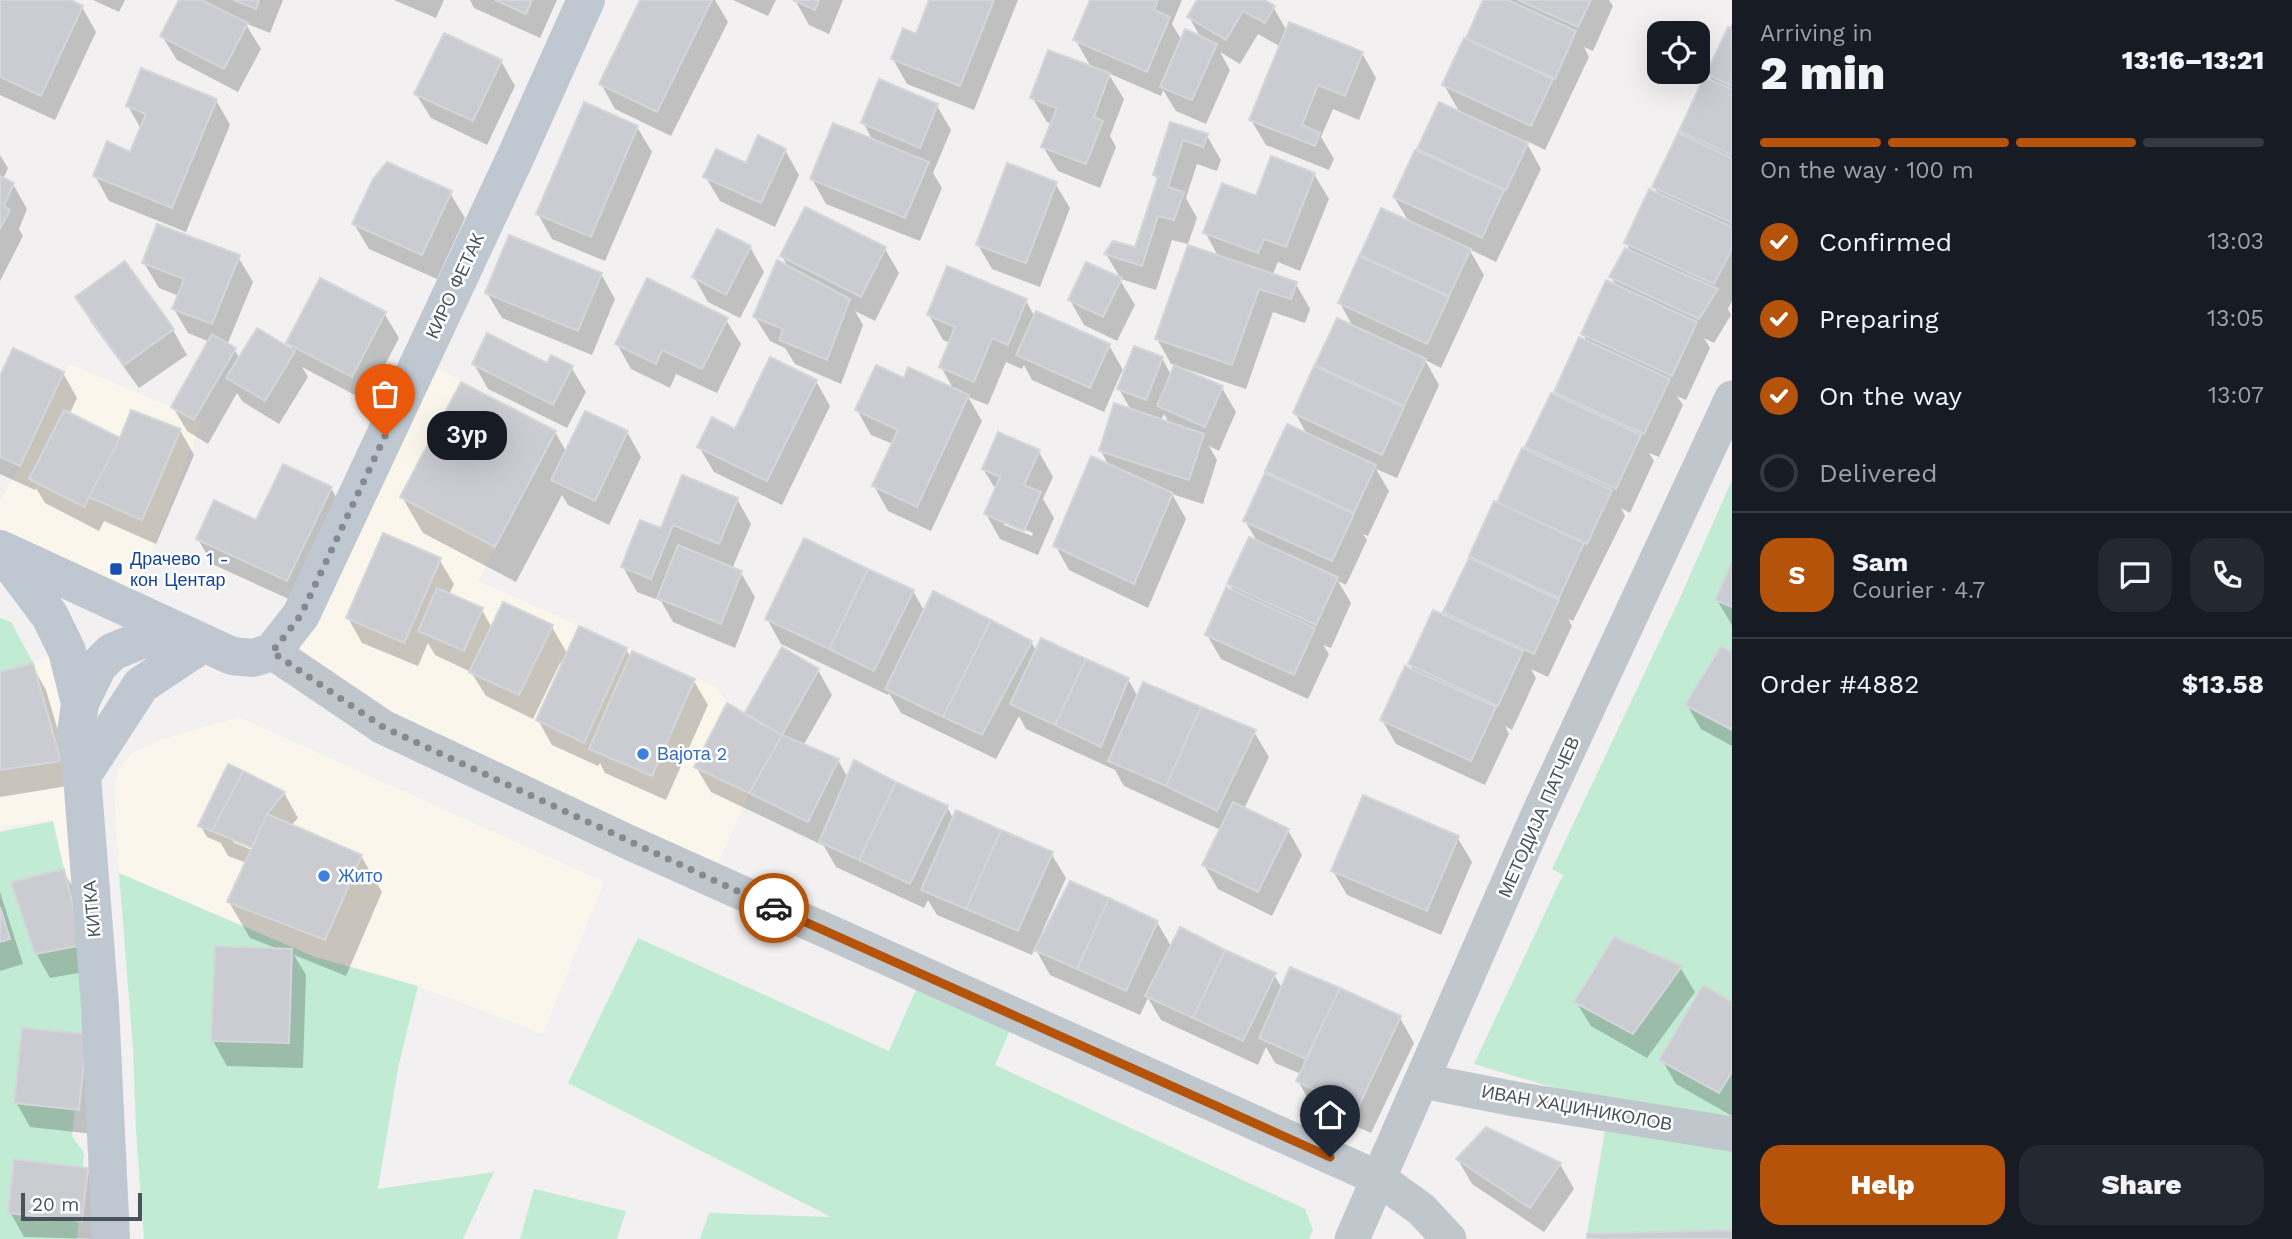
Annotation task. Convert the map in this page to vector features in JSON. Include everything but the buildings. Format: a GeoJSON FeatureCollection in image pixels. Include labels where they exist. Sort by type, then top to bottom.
{"type":"FeatureCollection","features":[{"type":"Feature","properties":{"kind":"main road","name":"КИРО ФЕТАК"},"geometry":{"type":"LineString","coordinates":[[272,652],[301,615],[586,0]]}},
{"type":"Feature","properties":{"kind":"main road"},"geometry":{"type":"LineString","coordinates":[[0,550],[232,656],[253,657],[272,652]]}},
{"type":"Feature","properties":{"kind":"main road"},"geometry":{"type":"LineString","coordinates":[[0,550],[50,616],[67,652],[80,704]]}},
{"type":"Feature","properties":{"kind":"main road"},"geometry":{"type":"LineString","coordinates":[[82,776],[141,685],[187,636]]}},
{"type":"Feature","properties":{"kind":"main road","name":"КИТКА"},"geometry":{"type":"LineString","coordinates":[[111,1239],[100,1006],[82,776],[76,734],[80,704],[97,666],[112,652],[187,636]]}},
{"type":"Feature","properties":{"kind":"street","name":"МЕТОДИЈА ПАТЧЕВ"},"geometry":{"type":"LineString","coordinates":[[1352,1239],[1538,815],[1732,398]]}},
{"type":"Feature","properties":{"kind":"street"},"geometry":{"type":"LineString","coordinates":[[272,652],[383,727],[688,869],[1378,1178],[1421,1209],[1449,1239]]}},
{"type":"Feature","properties":{"kind":"street","name":"ИВАН ХАЏИНИКОЛОВ"},"geometry":{"type":"LineString","coordinates":[[1423,1081],[1732,1134]]}},
{"type":"Feature","properties":{"kind":"shaded area"},"geometry":{"type":"Polygon","coordinates":[[[421,359],[556,431],[478,581],[716,687],[727,703],[782,735],[749,793],[711,880],[272,652],[421,359]]]}},
{"type":"Feature","properties":{"kind":"shaded area"},"geometry":{"type":"Polygon","coordinates":[[[69,364],[201,422],[130,610],[0,550],[0,502],[69,364]]]}},
{"type":"Feature","properties":{"kind":"shaded area"},"geometry":{"type":"Polygon","coordinates":[[[67,651],[83,945],[35,954],[11,882],[64,869],[52,821],[0,827],[0,672],[67,651]]]}},
{"type":"Feature","properties":{"kind":"shaded area"},"geometry":{"type":"Polygon","coordinates":[[[239,717],[604,882],[543,1034],[418,986],[315,957],[119,873],[114,788],[119,768],[132,753],[162,739],[239,717]]]}},
{"type":"Feature","properties":{"kind":"green space"},"geometry":{"type":"Polygon","coordinates":[[[1732,480],[1732,1230],[1587,1234],[1608,1114],[1622,1108],[1474,1064],[1563,875],[1552,869],[1680,598],[1732,480]]]}},
{"type":"Feature","properties":{"kind":"green space"},"geometry":{"type":"Polygon","coordinates":[[[0,618],[11,622],[33,663],[0,672],[0,618]]]}},
{"type":"Feature","properties":{"kind":"green space"},"geometry":{"type":"Polygon","coordinates":[[[53,821],[64,869],[11,883],[35,954],[83,945],[82,1039],[72,1136],[84,1153],[77,1239],[0,1239],[0,832],[53,821]]]}},
{"type":"Feature","properties":{"kind":"green space"},"geometry":{"type":"Polygon","coordinates":[[[119,873],[315,957],[418,986],[398,1068],[378,1189],[494,1172],[463,1239],[144,1239],[119,873]]]}},
{"type":"Feature","properties":{"kind":"green space"},"geometry":{"type":"Polygon","coordinates":[[[638,938],[889,1051],[923,974],[1016,1016],[995,1065],[1305,1209],[1313,1230],[1309,1239],[700,1239],[709,1213],[831,1217],[568,1083],[638,938]]]}},
{"type":"Feature","properties":{"kind":"green space"},"geometry":{"type":"Polygon","coordinates":[[[534,1189],[626,1211],[617,1239],[520,1239],[534,1189]]]}},
{"type":"Feature","properties":{"kind":"way so far"},"geometry":{"type":"LineString","coordinates":[[385,436],[301,615],[272,652],[383,727],[774,908]]}},
{"type":"Feature","properties":{"kind":"place","name":"Зур"},"geometry":{"type":"Point","coordinates":[385,436]}},
{"type":"Feature","properties":{"kind":"place","name":"Драчево 1 - кон Центар"},"geometry":{"type":"Point","coordinates":[116,569]}},
{"type":"Feature","properties":{"kind":"place","name":"Вајота 2"},"geometry":{"type":"Point","coordinates":[643,754]}},
{"type":"Feature","properties":{"kind":"place","name":"Жито"},"geometry":{"type":"Point","coordinates":[324,876]}},
{"type":"Feature","properties":{"kind":"route"},"geometry":{"type":"LineString","coordinates":[[774,908],[1330,1157]]}}]}
